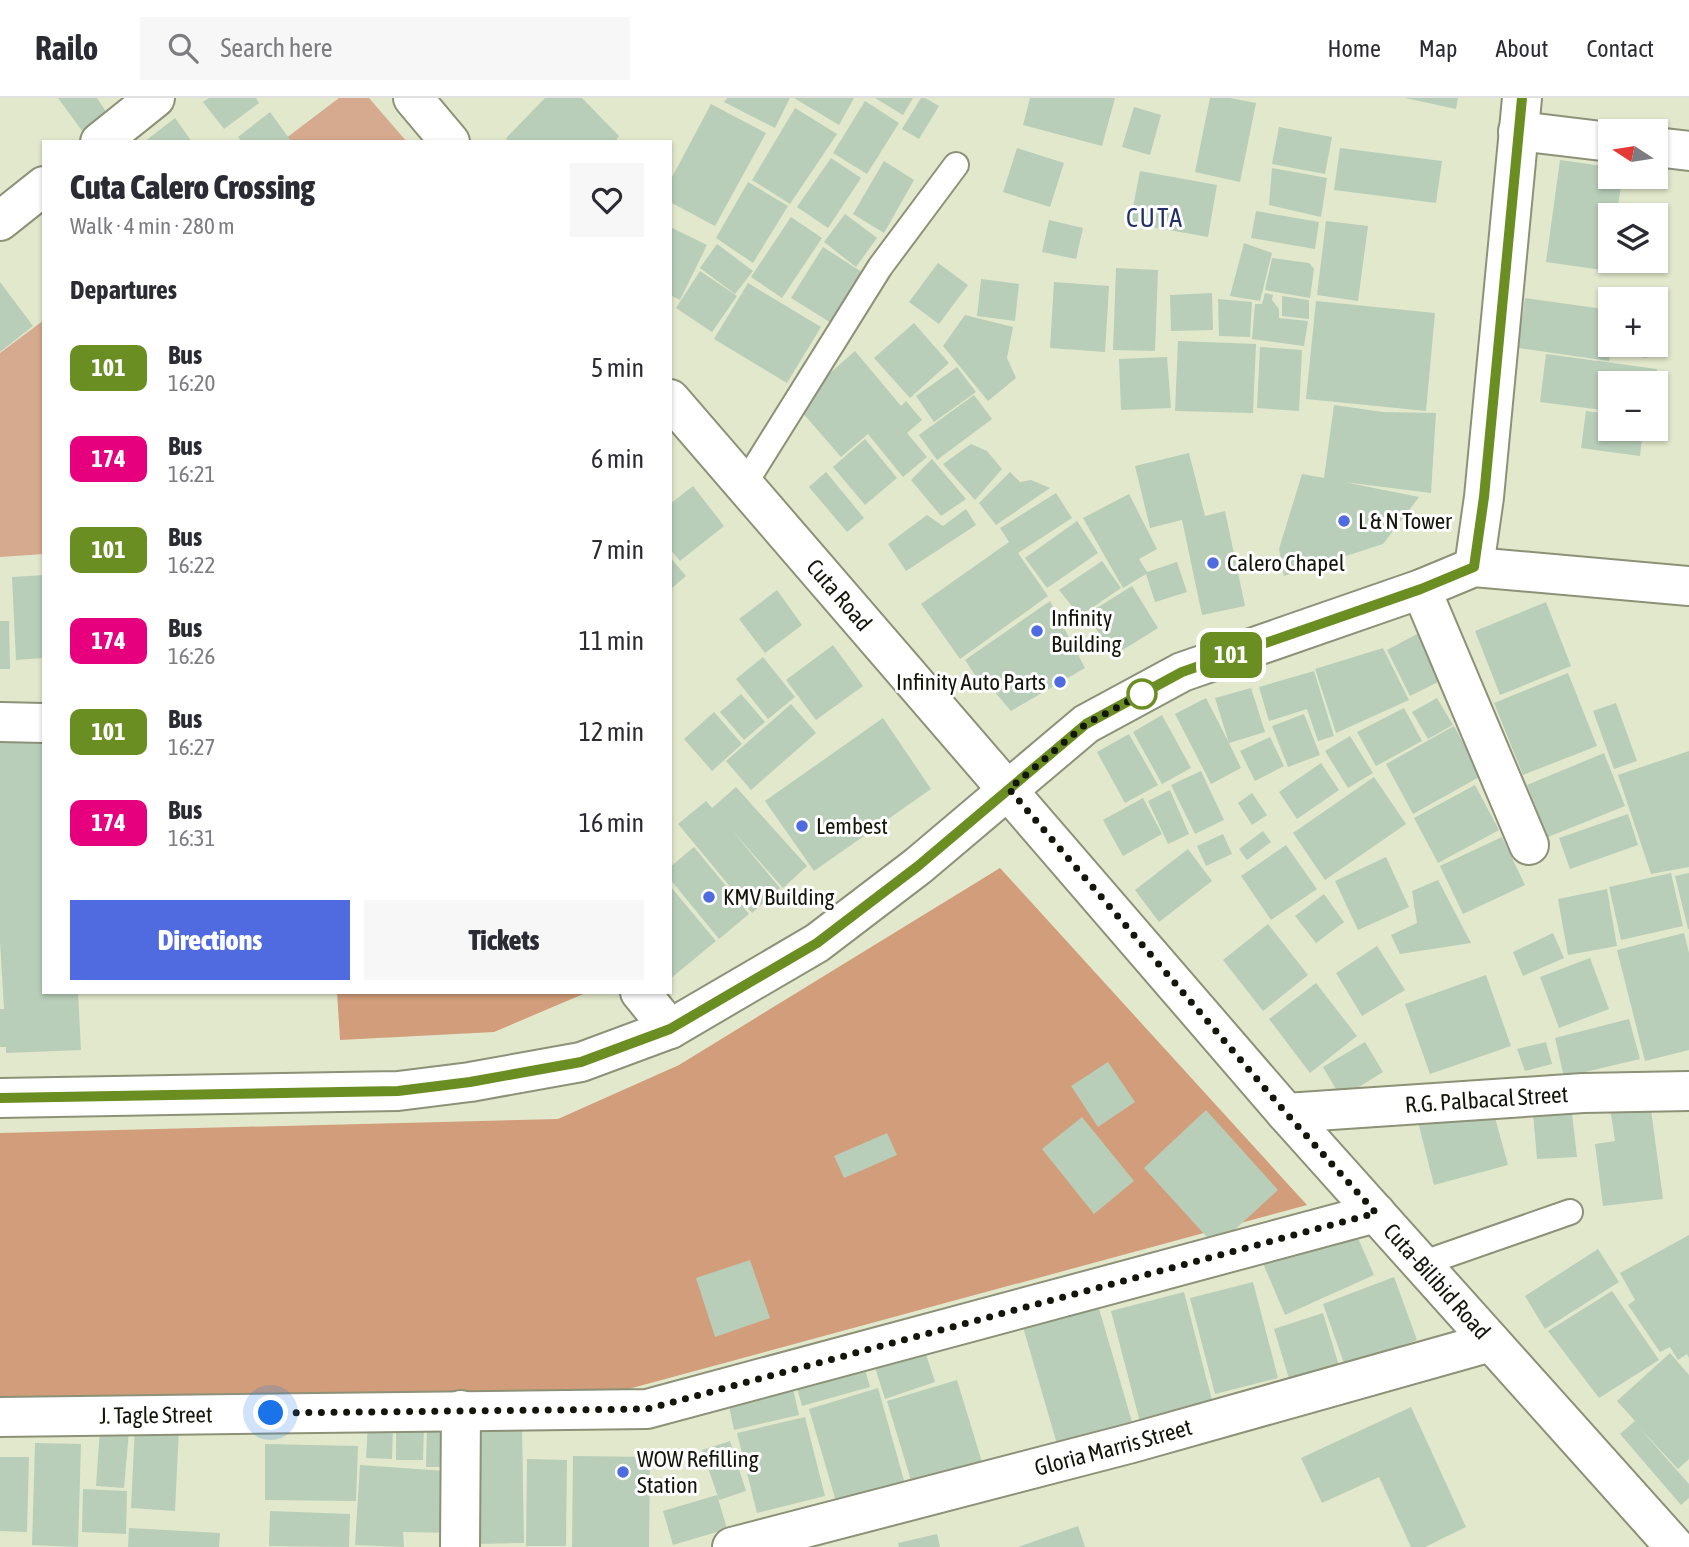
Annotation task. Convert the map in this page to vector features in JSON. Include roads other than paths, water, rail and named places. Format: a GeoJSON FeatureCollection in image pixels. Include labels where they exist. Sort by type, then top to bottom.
{"type":"FeatureCollection","features":[{"type":"Feature","properties":{"kind":"street"},"geometry":{"type":"LineString","coordinates":[[102,140],[155,98]]}},
{"type":"Feature","properties":{"kind":"street"},"geometry":{"type":"LineString","coordinates":[[413,98],[448,140]]}},
{"type":"Feature","properties":{"kind":"street"},"geometry":{"type":"LineString","coordinates":[[1474,567],[1484,497],[1520,114],[1598,138]]}},
{"type":"Feature","properties":{"kind":"street"},"geometry":{"type":"LineString","coordinates":[[1668,148],[1689,151]]}},
{"type":"Feature","properties":{"kind":"street"},"geometry":{"type":"LineString","coordinates":[[0,221],[42,188]]}},
{"type":"Feature","properties":{"kind":"street","name":"Cuta Road"},"geometry":{"type":"LineString","coordinates":[[672,401],[1009,789]]}},
{"type":"Feature","properties":{"kind":"street"},"geometry":{"type":"LineString","coordinates":[[0,1098],[398,1091],[470,1082],[581,1062],[670,1029],[817,943],[918,866],[1086,724],[1182,672],[1421,589],[1474,567],[1689,586]]}},
{"type":"Feature","properties":{"kind":"street"},"geometry":{"type":"LineString","coordinates":[[1421,589],[1529,845]]}},
{"type":"Feature","properties":{"kind":"street"},"geometry":{"type":"LineString","coordinates":[[1,722],[42,723]]}},
{"type":"Feature","properties":{"kind":"street","name":"Cuta-Bilibid Road"},"geometry":{"type":"LineString","coordinates":[[1009,789],[1286,1113],[1675,1547]]}},
{"type":"Feature","properties":{"kind":"street"},"geometry":{"type":"LineString","coordinates":[[642,994],[670,1029]]}},
{"type":"Feature","properties":{"kind":"street","name":"R.G. Palbacal Street"},"geometry":{"type":"LineString","coordinates":[[1286,1113],[1583,1093],[1689,1091]]}},
{"type":"Feature","properties":{"kind":"street","name":"J. Tagle Street"},"geometry":{"type":"LineString","coordinates":[[0,1417],[647,1409],[1376,1213]]}},
{"type":"Feature","properties":{"kind":"street","name":"Gloria Marris Street"},"geometry":{"type":"LineString","coordinates":[[754,1544],[1132,1443],[1491,1342]]}},
{"type":"Feature","properties":{"kind":"street"},"geometry":{"type":"LineString","coordinates":[[460,1547],[461,1410]]}},
{"type":"Feature","properties":{"kind":"lane"},"geometry":{"type":"LineString","coordinates":[[744,485],[880,267],[956,165]]}},
{"type":"Feature","properties":{"kind":"lane"},"geometry":{"type":"LineString","coordinates":[[1421,1264],[1570,1212]]}},
{"type":"Feature","properties":{"kind":"place","name":"L & N Tower"},"geometry":{"type":"Point","coordinates":[1344,521]}},
{"type":"Feature","properties":{"kind":"place","name":"Calero Chapel"},"geometry":{"type":"Point","coordinates":[1213,563]}},
{"type":"Feature","properties":{"kind":"place","name":"Infinity Building"},"geometry":{"type":"Point","coordinates":[1037,631]}},
{"type":"Feature","properties":{"kind":"place","name":"Infinity Auto Parts"},"geometry":{"type":"Point","coordinates":[1060,682]}},
{"type":"Feature","properties":{"kind":"place","name":"Lembest"},"geometry":{"type":"Point","coordinates":[802,826]}},
{"type":"Feature","properties":{"kind":"place","name":"KMV Building"},"geometry":{"type":"Point","coordinates":[709,897]}},
{"type":"Feature","properties":{"kind":"place","name":"WOW Refilling Station"},"geometry":{"type":"Point","coordinates":[623,1472]}},
{"type":"Feature","properties":{"kind":"district","name":"CUTA"},"geometry":{"type":"Point","coordinates":[1155,218]}}]}
